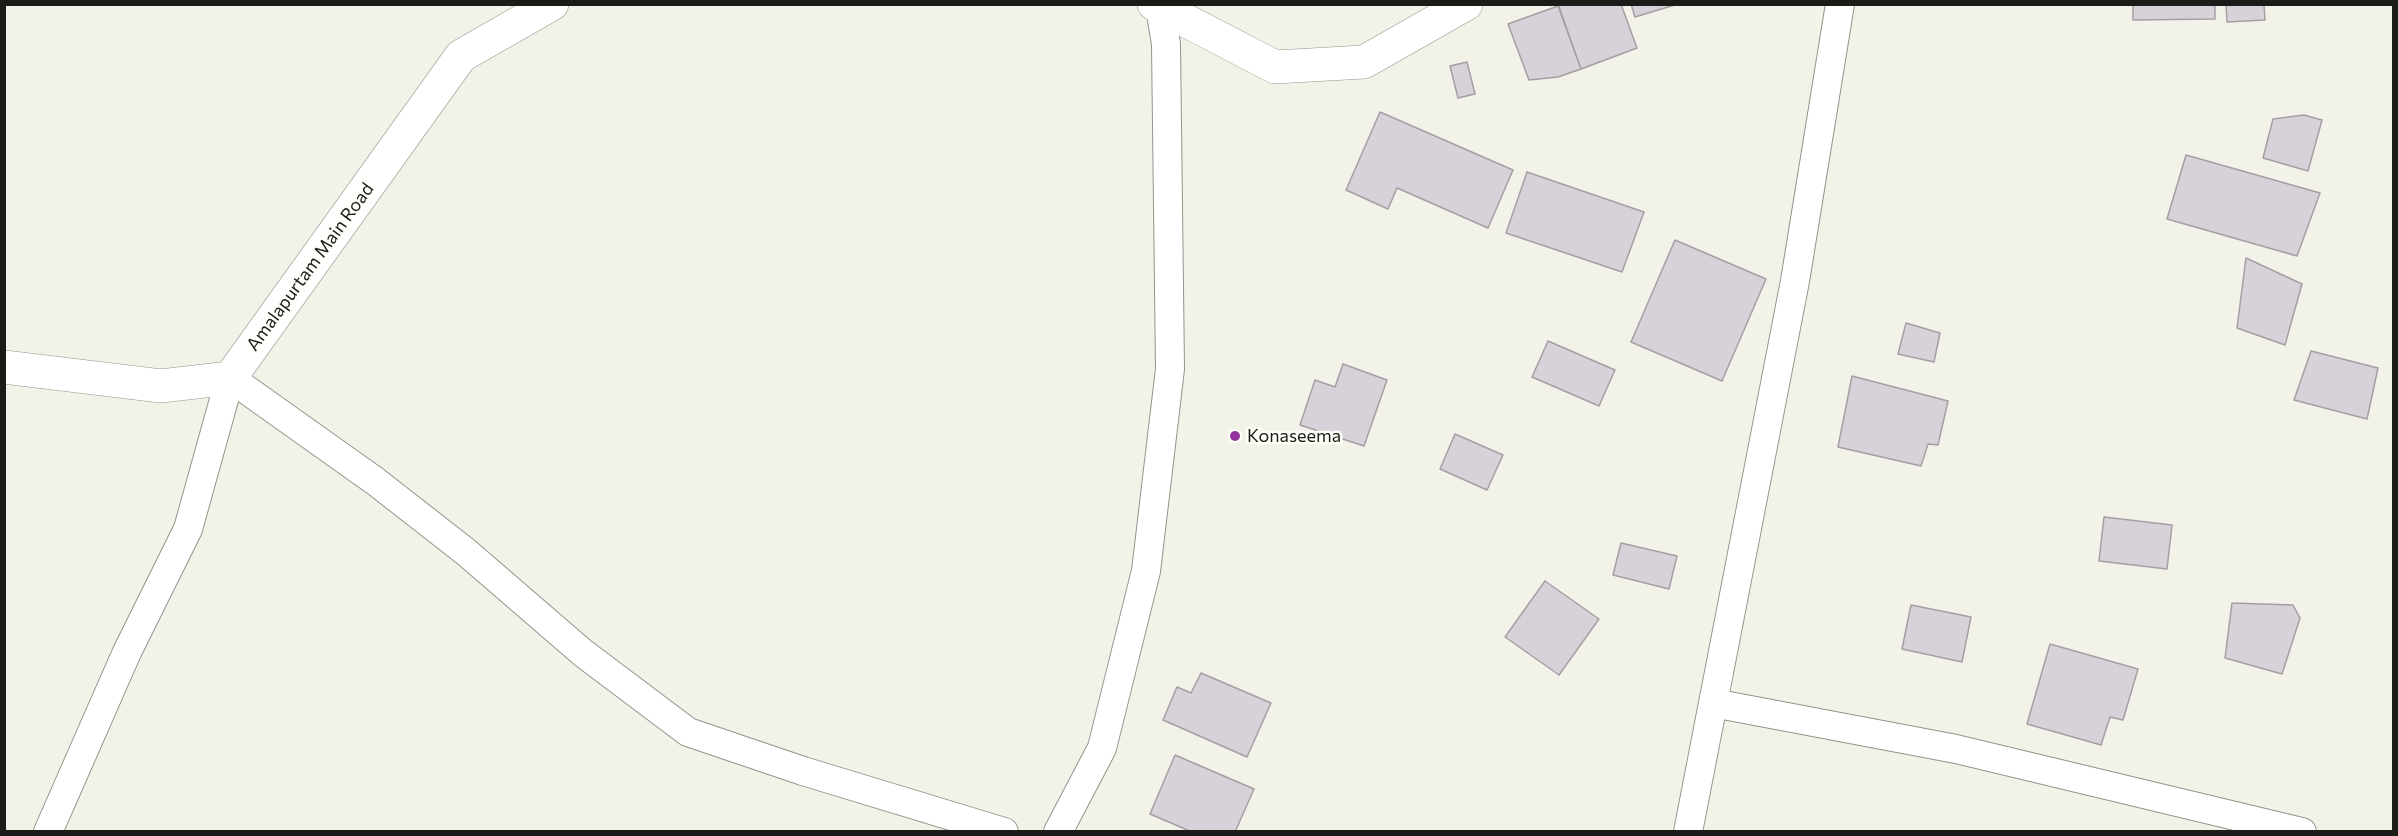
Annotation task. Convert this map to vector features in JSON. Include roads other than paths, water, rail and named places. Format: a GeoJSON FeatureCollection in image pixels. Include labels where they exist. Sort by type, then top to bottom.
{"type":"FeatureCollection","features":[{"type":"Feature","properties":{"kind":"street","name":"Amalapurtam Main Road"},"geometry":{"type":"LineString","coordinates":[[230,378],[460,56],[552,4]]}},
{"type":"Feature","properties":{"kind":"street"},"geometry":{"type":"LineString","coordinates":[[1157,6],[1275,67],[1364,62],[1466,4]]}},
{"type":"Feature","properties":{"kind":"street"},"geometry":{"type":"LineString","coordinates":[[1688,831],[1795,281],[1840,4]]}},
{"type":"Feature","properties":{"kind":"street"},"geometry":{"type":"LineString","coordinates":[[1058,831],[1102,748],[1146,571],[1170,369],[1166,44],[1157,6]]}},
{"type":"Feature","properties":{"kind":"street"},"geometry":{"type":"LineString","coordinates":[[4,367],[161,386],[230,378],[393,495],[466,552],[584,653],[688,732],[802,771],[1004,831]]}},
{"type":"Feature","properties":{"kind":"street"},"geometry":{"type":"LineString","coordinates":[[48,831],[127,652],[189,529],[230,378]]}},
{"type":"Feature","properties":{"kind":"street"},"geometry":{"type":"LineString","coordinates":[[1713,703],[1956,749],[2231,823],[2302,831]]}},
{"type":"Feature","properties":{"kind":"place","name":"Konaseema"},"geometry":{"type":"Point","coordinates":[1235,436]}}]}
